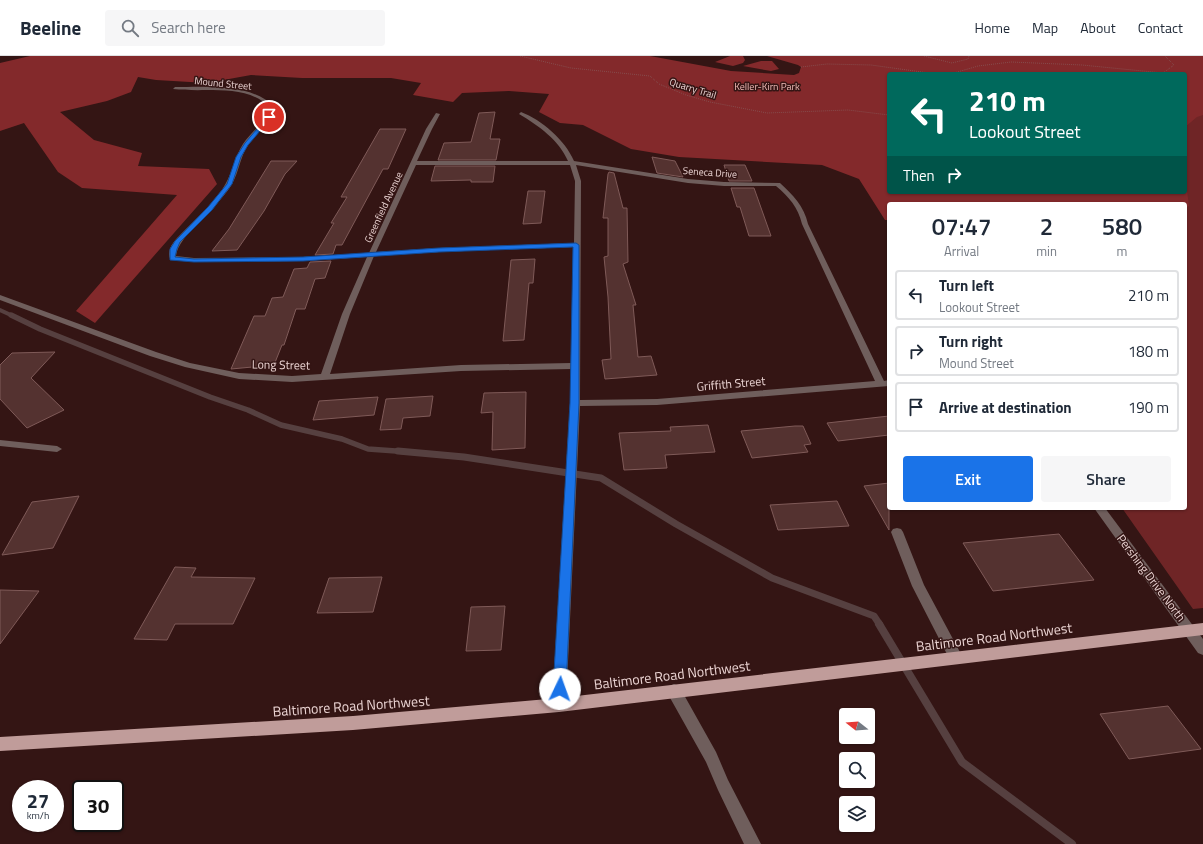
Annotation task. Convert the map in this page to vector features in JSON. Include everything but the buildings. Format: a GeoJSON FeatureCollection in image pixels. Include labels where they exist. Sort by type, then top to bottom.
{"type":"FeatureCollection","features":[{"type":"Feature","properties":{"kind":"main road","name":"Baltimore Road Northwest"},"geometry":{"type":"LineString","coordinates":[[0,744],[354,723],[559,705],[1203,629]]}},
{"type":"Feature","properties":{"kind":"street","name":"Mound Street"},"geometry":{"type":"LineString","coordinates":[[175,88],[248,94],[264,99],[272,107],[269,117],[246,144],[238,157],[229,184],[210,208],[178,241],[172,258],[194,260],[257,260],[372,254]]}},
{"type":"Feature","properties":{"kind":"street"},"geometry":{"type":"LineString","coordinates":[[521,113],[542,127],[565,148],[573,163],[578,181],[574,403],[559,705]]}},
{"type":"Feature","properties":{"kind":"street","name":"Greenfield Avenue"},"geometry":{"type":"LineString","coordinates":[[325,377],[333,349],[363,272],[429,129],[438,114]]}},
{"type":"Feature","properties":{"kind":"street","name":"Seneca Drive"},"geometry":{"type":"LineString","coordinates":[[414,163],[573,163],[688,181],[724,184],[778,184],[787,191],[799,207],[805,224],[885,384]]}},
{"type":"Feature","properties":{"kind":"street"},"geometry":{"type":"LineString","coordinates":[[372,254],[576,245]]}},
{"type":"Feature","properties":{"kind":"street","name":"Long Street"},"geometry":{"type":"LineString","coordinates":[[0,297],[139,349],[188,365],[239,376],[284,378],[325,377],[461,368],[574,366]]}},
{"type":"Feature","properties":{"kind":"street","name":"Griffith Street"},"geometry":{"type":"LineString","coordinates":[[574,403],[657,402],[885,384]]}},
{"type":"Feature","properties":{"kind":"street"},"geometry":{"type":"LineString","coordinates":[[0,443],[56,449]]}},
{"type":"Feature","properties":{"kind":"street","name":"Pershing Drive North"},"geometry":{"type":"LineString","coordinates":[[1100,510],[1203,649]]}},
{"type":"Feature","properties":{"kind":"street"},"geometry":{"type":"LineString","coordinates":[[896,532],[918,586],[956,658]]}},
{"type":"Feature","properties":{"kind":"street"},"geometry":{"type":"LineString","coordinates":[[674,691],[711,757],[723,785],[753,844]]}},
{"type":"Feature","properties":{"kind":"path","name":"Quarry Trail"},"geometry":{"type":"LineString","coordinates":[[520,56],[572,68],[650,76],[659,84],[686,95],[710,102],[767,112],[848,110],[887,115]]}},
{"type":"Feature","properties":{"kind":"path"},"geometry":{"type":"LineString","coordinates":[[924,56],[952,63],[968,59],[969,56]]}},
{"type":"Feature","properties":{"kind":"path"},"geometry":{"type":"LineString","coordinates":[[1165,56],[1174,66],[1165,72]]}},
{"type":"Feature","properties":{"kind":"path"},"geometry":{"type":"LineString","coordinates":[[957,72],[978,66],[1011,62],[1082,65],[1153,72]]}},
{"type":"Feature","properties":{"kind":"path"},"geometry":{"type":"LineString","coordinates":[[801,67],[827,64],[871,65],[922,72]]}},
{"type":"Feature","properties":{"kind":"shaded area"},"geometry":{"type":"Polygon","coordinates":[[[1203,110],[1203,608],[1193,609],[1123,510],[1187,510],[1187,202],[1185,202],[1185,194],[1187,194],[1187,119],[1203,110]]]}},
{"type":"Feature","properties":{"kind":"green space","name":"Keller-Kirn Park"},"geometry":{"type":"Polygon","coordinates":[[[30,56],[650,56],[731,71],[794,75],[799,73],[801,67],[767,56],[1203,56],[1203,115],[1197,117],[1187,125],[1187,72],[887,72],[887,194],[1187,194],[1187,190],[1189,206],[1187,207],[1187,202],[887,202],[887,220],[885,220],[859,179],[822,165],[679,157],[631,149],[583,125],[560,123],[539,112],[549,94],[509,91],[462,93],[453,102],[413,95],[421,83],[391,78],[302,78],[251,75],[207,83],[156,80],[138,77],[131,92],[107,101],[60,112],[94,140],[142,153],[138,166],[209,169],[217,184],[95,323],[76,311],[177,195],[82,188],[58,172],[24,123],[0,131],[0,63],[30,56]]]}},
{"type":"Feature","properties":{"kind":"green space"},"geometry":{"type":"Polygon","coordinates":[[[730,56],[743,56],[745,60],[743,63],[733,66],[715,62],[730,56]]]}},
{"type":"Feature","properties":{"kind":"green space"},"geometry":{"type":"Polygon","coordinates":[[[761,61],[772,61],[779,69],[771,71],[743,66],[761,61]]]}},
{"type":"Feature","properties":{"kind":"waterway"},"geometry":{"type":"LineString","coordinates":[[0,310],[13,316]]}},
{"type":"Feature","properties":{"kind":"waterway"},"geometry":{"type":"LineString","coordinates":[[11,315],[40,329],[210,397],[248,410],[281,425],[342,439],[368,449],[405,452]]}},
{"type":"Feature","properties":{"kind":"waterway"},"geometry":{"type":"LineString","coordinates":[[398,451],[405,452]]}},
{"type":"Feature","properties":{"kind":"waterway"},"geometry":{"type":"LineString","coordinates":[[405,452],[410,452]]}},
{"type":"Feature","properties":{"kind":"waterway"},"geometry":{"type":"LineString","coordinates":[[405,452],[464,457],[601,478],[676,524],[772,578],[874,616],[880,625]]}},
{"type":"Feature","properties":{"kind":"waterway"},"geometry":{"type":"LineString","coordinates":[[879,624],[962,762],[1072,844]]}},
{"type":"Feature","properties":{"kind":"route"},"geometry":{"type":"LineString","coordinates":[[269,117],[246,144],[238,157],[229,184],[224,192],[184,233],[174,249],[172,258],[181,260],[303,259],[439,250],[576,245],[574,403],[560,689]]}}]}
